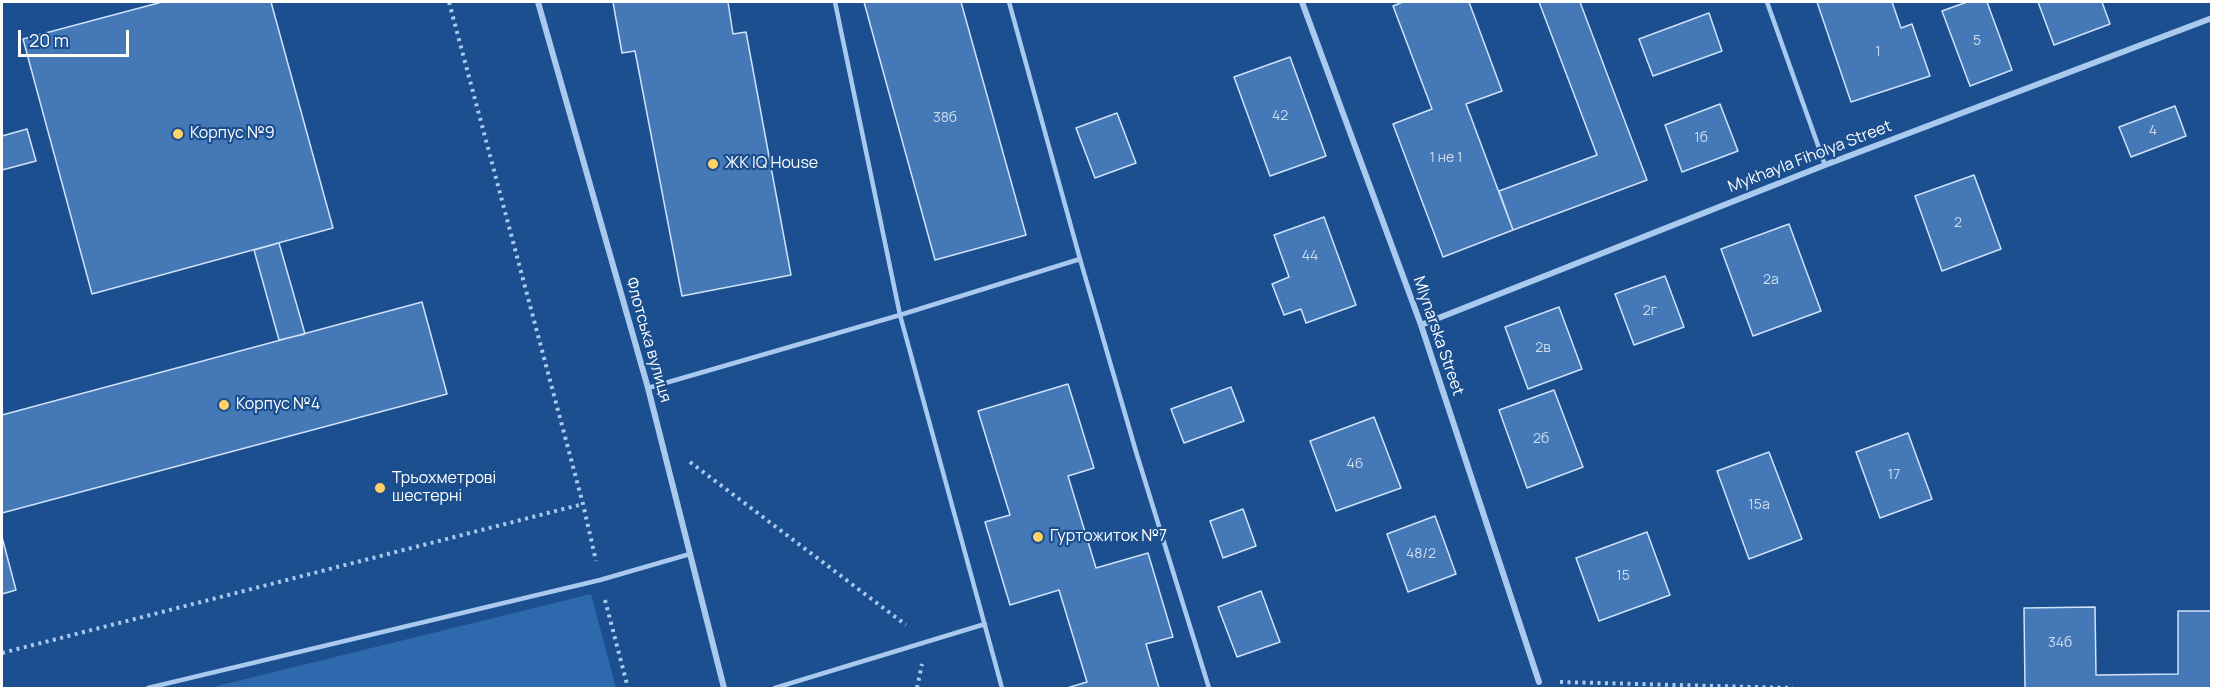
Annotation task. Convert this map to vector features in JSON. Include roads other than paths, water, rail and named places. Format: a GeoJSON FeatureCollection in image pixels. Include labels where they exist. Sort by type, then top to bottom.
{"type":"FeatureCollection","features":[{"type":"Feature","properties":{"kind":"street","name":"Флотська вулиця"},"geometry":{"type":"LineString","coordinates":[[538,2],[648,388],[724,688]]}},
{"type":"Feature","properties":{"kind":"street","name":"Mlynarska Street"},"geometry":{"type":"LineString","coordinates":[[1302,2],[1421,325],[1539,682]]}},
{"type":"Feature","properties":{"kind":"street","name":"Mykhayla Fiholya Street"},"geometry":{"type":"LineString","coordinates":[[1421,325],[1825,165],[2211,18]]}},
{"type":"Feature","properties":{"kind":"lane"},"geometry":{"type":"LineString","coordinates":[[835,2],[900,315],[1002,688]]}},
{"type":"Feature","properties":{"kind":"lane"},"geometry":{"type":"LineString","coordinates":[[1009,2],[1137,455],[1209,688]]}},
{"type":"Feature","properties":{"kind":"lane"},"geometry":{"type":"LineString","coordinates":[[1767,2],[1825,165]]}},
{"type":"Feature","properties":{"kind":"lane"},"geometry":{"type":"LineString","coordinates":[[648,388],[900,315],[1080,259]]}},
{"type":"Feature","properties":{"kind":"lane"},"geometry":{"type":"LineString","coordinates":[[148,688],[600,580],[690,554]]}},
{"type":"Feature","properties":{"kind":"lane"},"geometry":{"type":"LineString","coordinates":[[775,688],[985,624]]}},
{"type":"Feature","properties":{"kind":"place","name":"Корпус №9"},"geometry":{"type":"Point","coordinates":[178,134]}},
{"type":"Feature","properties":{"kind":"place","name":"ЖК IQ House"},"geometry":{"type":"Point","coordinates":[713,164]}},
{"type":"Feature","properties":{"kind":"place","name":"Корпус №4"},"geometry":{"type":"Point","coordinates":[224,405]}},
{"type":"Feature","properties":{"kind":"place","name":"Трьохметрові шестерні"},"geometry":{"type":"Point","coordinates":[380,488]}},
{"type":"Feature","properties":{"kind":"place","name":"Гуртожиток №7"},"geometry":{"type":"Point","coordinates":[1038,537]}}]}
